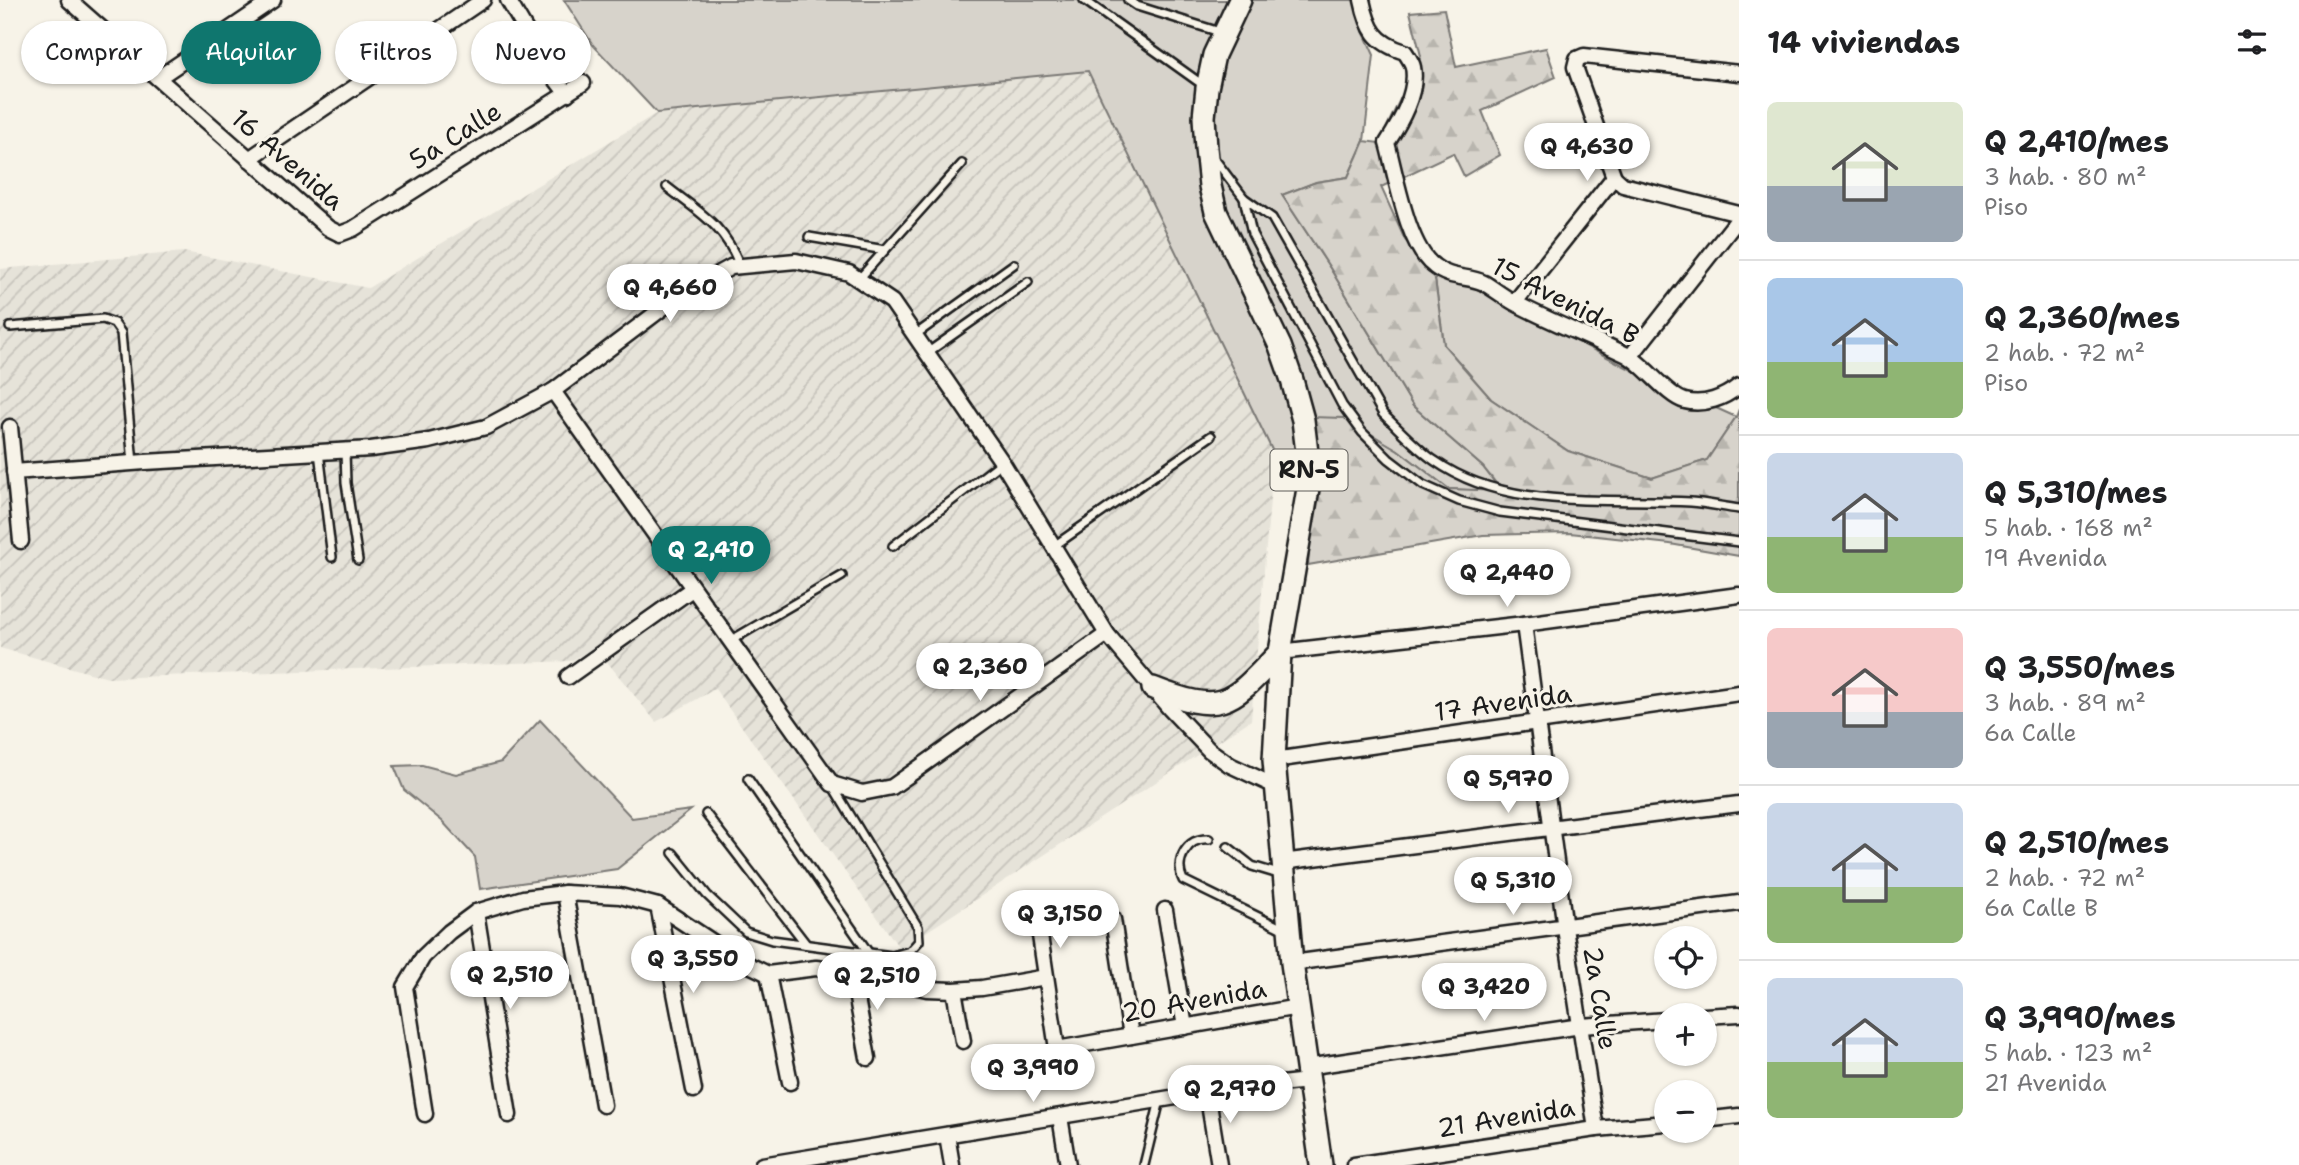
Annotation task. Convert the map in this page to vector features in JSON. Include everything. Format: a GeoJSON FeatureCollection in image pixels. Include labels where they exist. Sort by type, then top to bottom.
{"type":"FeatureCollection","features":[{"type":"Feature","properties":{"kind":"main road","name":"RN-5"},"geometry":{"type":"LineString","coordinates":[[1237,1],[1214,55],[1207,88],[1204,117],[1206,148],[1216,212],[1280,346],[1303,420],[1310,477],[1280,652],[1274,760],[1292,962],[1321,1165]]}},
{"type":"Feature","properties":{"kind":"main road"},"geometry":{"type":"LineString","coordinates":[[1153,688],[1199,703],[1224,701],[1239,694],[1280,652]]}},
{"type":"Feature","properties":{"kind":"street","name":"16 Avenida"},"geometry":{"type":"LineString","coordinates":[[69,0],[93,21]]}},
{"type":"Feature","properties":{"kind":"street"},"geometry":{"type":"LineString","coordinates":[[167,72],[273,0]]}},
{"type":"Feature","properties":{"kind":"street"},"geometry":{"type":"LineString","coordinates":[[249,159],[483,0]]}},
{"type":"Feature","properties":{"kind":"street"},"geometry":{"type":"LineString","coordinates":[[508,0],[551,73],[567,94]]}},
{"type":"Feature","properties":{"kind":"street","name":"15 Avenida B"},"geometry":{"type":"LineString","coordinates":[[1362,0],[1373,34],[1388,47],[1405,52],[1413,66],[1412,85],[1406,105],[1398,126],[1387,143],[1411,232],[1420,251],[1433,266],[1454,278],[1480,281],[1515,302],[1630,357],[1682,401],[1698,403],[1714,400],[1739,386]]}},
{"type":"Feature","properties":{"kind":"street"},"geometry":{"type":"LineString","coordinates":[[1630,357],[1739,216],[1623,185],[1614,177],[1575,66],[1577,59],[1584,56],[1739,73]]}},
{"type":"Feature","properties":{"kind":"street","name":"16 Avenida"},"geometry":{"type":"LineString","coordinates":[[165,84],[328,228],[340,234],[353,229]]}},
{"type":"Feature","properties":{"kind":"street","name":"5a Calle"},"geometry":{"type":"LineString","coordinates":[[353,229],[582,84]]}},
{"type":"Feature","properties":{"kind":"street"},"geometry":{"type":"LineString","coordinates":[[1515,302],[1614,177]]}},
{"type":"Feature","properties":{"kind":"street"},"geometry":{"type":"LineString","coordinates":[[14,472],[345,451],[429,441],[486,427],[553,391],[680,295],[731,267],[796,261],[849,273],[892,302],[1002,462],[1107,634],[1170,709],[1209,750],[1230,765],[1275,786]]}},
{"type":"Feature","properties":{"kind":"street"},"geometry":{"type":"LineString","coordinates":[[553,391],[832,784],[862,793],[892,787],[1107,634]]}},
{"type":"Feature","properties":{"kind":"street"},"geometry":{"type":"LineString","coordinates":[[10,427],[22,541]]}},
{"type":"Feature","properties":{"kind":"street"},"geometry":{"type":"LineString","coordinates":[[568,677],[692,589]]}},
{"type":"Feature","properties":{"kind":"street"},"geometry":{"type":"LineString","coordinates":[[1280,652],[1524,624],[1739,595]]}},
{"type":"Feature","properties":{"kind":"street","name":"2a Calle"},"geometry":{"type":"LineString","coordinates":[[1524,624],[1565,928],[1596,1129]]}},
{"type":"Feature","properties":{"kind":"street","name":"17 Avenida"},"geometry":{"type":"LineString","coordinates":[[1274,760],[1739,693]]}},
{"type":"Feature","properties":{"kind":"street"},"geometry":{"type":"LineString","coordinates":[[1282,869],[1551,827],[1739,804]]}},
{"type":"Feature","properties":{"kind":"street"},"geometry":{"type":"LineString","coordinates":[[565,893],[603,1105]]}},
{"type":"Feature","properties":{"kind":"street"},"geometry":{"type":"LineString","coordinates":[[425,1114],[405,988],[423,957],[449,932],[476,912],[523,898],[565,893],[620,896],[658,905],[743,962],[768,974],[816,968],[852,972],[928,989],[954,990],[1046,977],[1040,929]]}},
{"type":"Feature","properties":{"kind":"street"},"geometry":{"type":"LineString","coordinates":[[1292,962],[1739,903]]}},
{"type":"Feature","properties":{"kind":"street"},"geometry":{"type":"LineString","coordinates":[[658,905],[694,1090]]}},
{"type":"Feature","properties":{"kind":"street"},"geometry":{"type":"LineString","coordinates":[[1166,910],[1185,1027]]}},
{"type":"Feature","properties":{"kind":"street"},"geometry":{"type":"LineString","coordinates":[[476,912],[509,1115]]}},
{"type":"Feature","properties":{"kind":"street"},"geometry":{"type":"LineString","coordinates":[[1113,919],[1130,1036]]}},
{"type":"Feature","properties":{"kind":"street"},"geometry":{"type":"LineString","coordinates":[[852,972],[868,1058]]}},
{"type":"Feature","properties":{"kind":"street"},"geometry":{"type":"LineString","coordinates":[[768,974],[790,1082]]}},
{"type":"Feature","properties":{"kind":"street","name":"20 Avenida"},"geometry":{"type":"LineString","coordinates":[[1046,977],[1057,1049],[1298,1007]]}},
{"type":"Feature","properties":{"kind":"street"},"geometry":{"type":"LineString","coordinates":[[954,990],[963,1041]]}},
{"type":"Feature","properties":{"kind":"street"},"geometry":{"type":"LineString","coordinates":[[1717,1015],[1739,1014]]}},
{"type":"Feature","properties":{"kind":"street"},"geometry":{"type":"LineString","coordinates":[[762,1165],[830,1160],[947,1135],[1581,1026],[1654,1021]]}},
{"type":"Feature","properties":{"kind":"street"},"geometry":{"type":"LineString","coordinates":[[1207,1092],[1219,1165]]}},
{"type":"Feature","properties":{"kind":"street"},"geometry":{"type":"LineString","coordinates":[[1717,1119],[1739,1116]]}},
{"type":"Feature","properties":{"kind":"street"},"geometry":{"type":"LineString","coordinates":[[1060,1117],[1068,1165]]}},
{"type":"Feature","properties":{"kind":"street","name":"21 Avenida"},"geometry":{"type":"LineString","coordinates":[[1354,1165],[1596,1129],[1654,1125]]}},
{"type":"Feature","properties":{"kind":"street"},"geometry":{"type":"LineString","coordinates":[[947,1135],[952,1165]]}},
{"type":"Feature","properties":{"kind":"lane"},"geometry":{"type":"LineString","coordinates":[[1084,0],[1207,88]]}},
{"type":"Feature","properties":{"kind":"lane"},"geometry":{"type":"LineString","coordinates":[[1128,0],[1138,6],[1224,33]]}},
{"type":"Feature","properties":{"kind":"lane"},"geometry":{"type":"LineString","coordinates":[[1206,148],[1244,198],[1272,218],[1383,414],[1436,462],[1468,479],[1528,495],[1694,502],[1739,509]]}},
{"type":"Feature","properties":{"kind":"lane"},"geometry":{"type":"LineString","coordinates":[[859,279],[962,164]]}},
{"type":"Feature","properties":{"kind":"lane"},"geometry":{"type":"LineString","coordinates":[[667,187],[715,225],[727,238],[740,267]]}},
{"type":"Feature","properties":{"kind":"lane"},"geometry":{"type":"LineString","coordinates":[[1244,198],[1252,234],[1342,405],[1362,432],[1423,485],[1459,501],[1500,512],[1739,542]]}},
{"type":"Feature","properties":{"kind":"lane"},"geometry":{"type":"LineString","coordinates":[[809,237],[885,250]]}},
{"type":"Feature","properties":{"kind":"lane"},"geometry":{"type":"LineString","coordinates":[[915,335],[1014,264]]}},
{"type":"Feature","properties":{"kind":"lane"},"geometry":{"type":"LineString","coordinates":[[927,353],[1028,282]]}},
{"type":"Feature","properties":{"kind":"lane"},"geometry":{"type":"LineString","coordinates":[[10,327],[103,319],[114,323],[121,333],[133,463]]}},
{"type":"Feature","properties":{"kind":"lane"},"geometry":{"type":"LineString","coordinates":[[1054,547],[1211,436]]}},
{"type":"Feature","properties":{"kind":"lane"},"geometry":{"type":"LineString","coordinates":[[345,451],[346,483],[358,560]]}},
{"type":"Feature","properties":{"kind":"lane"},"geometry":{"type":"LineString","coordinates":[[319,452],[332,557]]}},
{"type":"Feature","properties":{"kind":"lane"},"geometry":{"type":"LineString","coordinates":[[892,546],[1002,462]]}},
{"type":"Feature","properties":{"kind":"lane"},"geometry":{"type":"LineString","coordinates":[[729,641],[842,576]]}},
{"type":"Feature","properties":{"kind":"lane"},"geometry":{"type":"LineString","coordinates":[[748,779],[868,952]]}},
{"type":"Feature","properties":{"kind":"lane"},"geometry":{"type":"LineString","coordinates":[[673,853],[707,895],[747,932],[772,940],[891,956],[910,951],[919,941],[918,927],[832,784]]}},
{"type":"Feature","properties":{"kind":"lane"},"geometry":{"type":"LineString","coordinates":[[706,814],[806,944]]}},
{"type":"Feature","properties":{"kind":"lane"},"geometry":{"type":"LineString","coordinates":[[1209,839],[1202,838],[1192,842],[1184,850],[1180,868],[1183,880],[1289,932]]}},
{"type":"Feature","properties":{"kind":"lane"},"geometry":{"type":"LineString","coordinates":[[1228,847],[1252,866],[1282,869]]}},
{"type":"Feature","properties":{"kind":"lane"},"geometry":{"type":"LineString","coordinates":[[1144,1165],[1161,1100]]}},
{"type":"Feature","properties":{"kind":"shaded area"},"geometry":{"type":"Polygon","coordinates":[[[1089,71],[1274,454],[1251,720],[900,949],[715,689],[656,722],[595,647],[571,661],[108,678],[0,648],[0,269],[184,252],[368,288],[657,113],[1089,71]]]}},
{"type":"Feature","properties":{"kind":"green space"},"geometry":{"type":"Polygon","coordinates":[[[564,0],[1359,0],[1363,31],[1374,55],[1364,141],[1348,177],[1316,182],[1282,195],[1330,268],[1413,406],[1483,467],[1502,492],[1449,489],[1398,450],[1343,418],[1317,462],[1274,454],[1088,71],[657,113],[593,45],[591,21],[578,21],[564,0]]]}},
{"type":"Feature","properties":{"kind":"green space"},"geometry":{"type":"Polygon","coordinates":[[[1444,9],[1456,67],[1546,48],[1556,77],[1482,111],[1500,155],[1464,176],[1453,153],[1381,187],[1405,240],[1434,272],[1444,345],[1491,399],[1568,451],[1652,478],[1707,460],[1739,409],[1739,556],[1670,544],[1570,533],[1483,535],[1308,565],[1317,462],[1311,417],[1344,418],[1398,450],[1449,489],[1502,491],[1483,467],[1413,406],[1330,268],[1282,195],[1316,182],[1348,177],[1364,141],[1379,143],[1421,56],[1410,12],[1444,9]]]}},
{"type":"Feature","properties":{"kind":"green space"},"geometry":{"type":"Polygon","coordinates":[[[1434,272],[1475,288],[1632,370],[1736,417],[1707,460],[1652,478],[1568,451],[1491,399],[1444,345],[1434,272]]]}},
{"type":"Feature","properties":{"kind":"green space"},"geometry":{"type":"Polygon","coordinates":[[[540,720],[632,818],[691,810],[617,869],[480,889],[475,857],[442,821],[404,790],[394,766],[422,765],[456,774],[501,762],[540,720]]]}}]}
